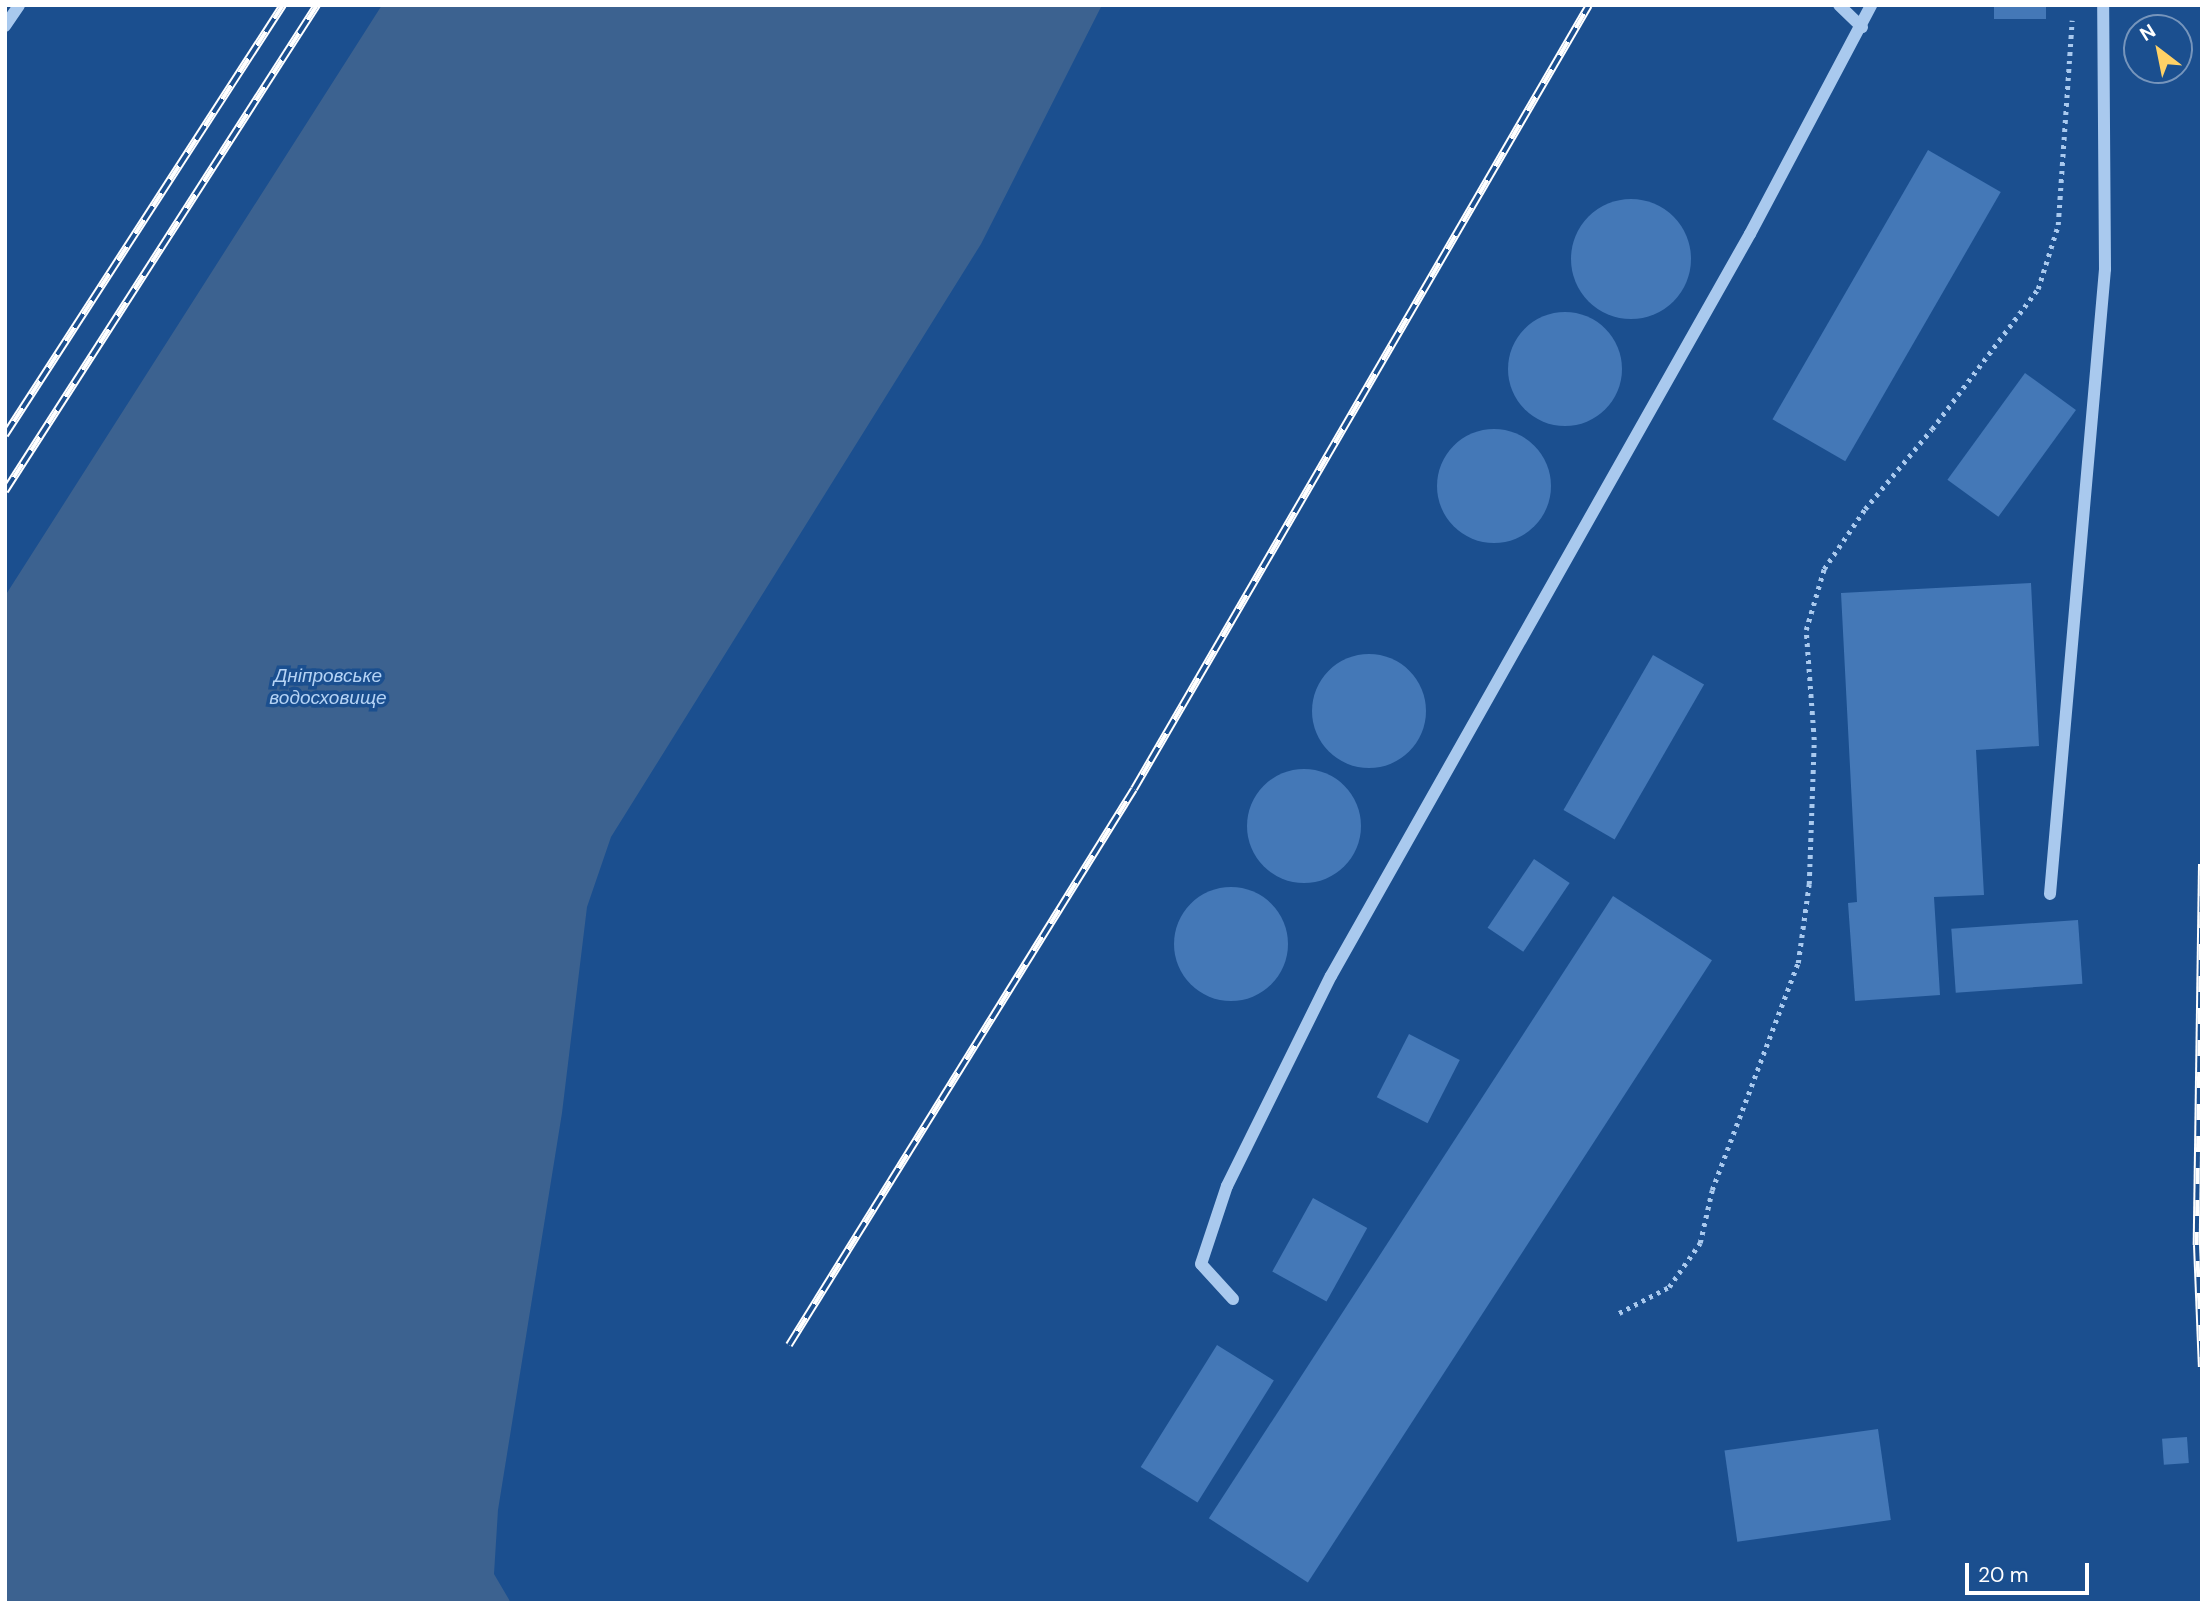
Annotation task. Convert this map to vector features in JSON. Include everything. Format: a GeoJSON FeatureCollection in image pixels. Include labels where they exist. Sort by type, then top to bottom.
{"type":"FeatureCollection","features":[{"type":"Feature","properties":{"kind":"lane"},"geometry":{"type":"LineString","coordinates":[[5,26],[19,5]]}},
{"type":"Feature","properties":{"kind":"lane"},"geometry":{"type":"LineString","coordinates":[[1839,5],[1862,27]]}},
{"type":"Feature","properties":{"kind":"lane"},"geometry":{"type":"LineString","coordinates":[[1233,1298],[1200,1264],[1227,1186],[1331,976],[1743,246],[1862,27],[1871,5]]}},
{"type":"Feature","properties":{"kind":"lane"},"geometry":{"type":"LineString","coordinates":[[2050,894],[2105,269],[2103,5]]}},
{"type":"Feature","properties":{"kind":"path"},"geometry":{"type":"LineString","coordinates":[[1619,1313],[1670,1287],[1700,1243],[1712,1190],[1798,963],[1809,884],[1814,740],[1806,630],[1824,569],[1865,509],[1933,429],[2038,289],[2058,225],[2073,8]]}},
{"type":"Feature","properties":{"kind":"water","name":"Дніпровське водосховище"},"geometry":{"type":"Polygon","coordinates":[[[382,5],[1102,5],[981,244],[611,837],[587,907],[562,1113],[498,1510],[494,1574],[511,1603],[5,1603],[5,596],[382,5]]]}},
{"type":"Feature","properties":{"kind":"building"},"geometry":{"type":"Polygon","coordinates":[[[1994,5],[2046,5],[2046,19],[1994,19],[1994,5]]]}},
{"type":"Feature","properties":{"kind":"building"},"geometry":{"type":"Polygon","coordinates":[[[1928,150],[2001,192],[1845,461],[1772,419],[1928,150]]]}},
{"type":"Feature","properties":{"kind":"building"},"geometry":{"type":"Polygon","coordinates":[[[1631,199],[1654,204],[1673,217],[1686,236],[1691,259],[1686,282],[1673,301],[1654,314],[1631,319],[1608,314],[1589,301],[1576,282],[1571,259],[1576,236],[1589,217],[1608,204],[1631,199]]]}},
{"type":"Feature","properties":{"kind":"building"},"geometry":{"type":"Polygon","coordinates":[[[1565,312],[1587,316],[1605,329],[1618,347],[1622,369],[1618,391],[1605,409],[1587,422],[1565,426],[1543,422],[1525,409],[1512,391],[1508,369],[1512,347],[1525,329],[1543,316],[1565,312]]]}},
{"type":"Feature","properties":{"kind":"building"},"geometry":{"type":"Polygon","coordinates":[[[2025,373],[2076,410],[1998,517],[1947,480],[2025,373]]]}},
{"type":"Feature","properties":{"kind":"building"},"geometry":{"type":"Polygon","coordinates":[[[1494,429],[1516,433],[1534,446],[1547,464],[1551,486],[1547,508],[1534,526],[1516,539],[1494,543],[1472,539],[1454,526],[1441,508],[1437,486],[1441,464],[1454,446],[1472,433],[1494,429]]]}},
{"type":"Feature","properties":{"kind":"building"},"geometry":{"type":"Polygon","coordinates":[[[2031,583],[2039,746],[1976,750],[1984,895],[1934,897],[1940,995],[1855,1001],[1848,903],[1857,902],[1841,593],[2031,583]]]}},
{"type":"Feature","properties":{"kind":"building"},"geometry":{"type":"Polygon","coordinates":[[[1369,654],[1391,658],[1401,663],[1417,679],[1422,689],[1426,711],[1422,733],[1417,743],[1401,759],[1391,764],[1369,768],[1347,764],[1337,759],[1321,743],[1316,733],[1312,711],[1316,689],[1321,679],[1337,663],[1347,658],[1369,654]]]}},
{"type":"Feature","properties":{"kind":"building"},"geometry":{"type":"Polygon","coordinates":[[[1653,655],[1704,684],[1615,840],[1564,810],[1653,655]]]}},
{"type":"Feature","properties":{"kind":"building"},"geometry":{"type":"Polygon","coordinates":[[[1304,769],[1326,773],[1344,786],[1357,804],[1361,826],[1357,848],[1344,866],[1326,879],[1304,883],[1282,879],[1264,866],[1251,848],[1247,826],[1251,804],[1264,786],[1282,773],[1304,769]]]}},
{"type":"Feature","properties":{"kind":"building"},"geometry":{"type":"Polygon","coordinates":[[[1534,859],[1570,883],[1523,952],[1488,928],[1534,859]]]}},
{"type":"Feature","properties":{"kind":"building"},"geometry":{"type":"Polygon","coordinates":[[[1231,887],[1253,891],[1263,896],[1279,912],[1284,922],[1288,944],[1284,966],[1279,976],[1263,992],[1253,997],[1231,1001],[1209,997],[1199,992],[1183,976],[1178,966],[1174,944],[1178,922],[1183,912],[1199,896],[1209,891],[1231,887]]]}},
{"type":"Feature","properties":{"kind":"building"},"geometry":{"type":"Polygon","coordinates":[[[1613,896],[1712,960],[1308,1583],[1209,1518],[1613,896]]]}},
{"type":"Feature","properties":{"kind":"building"},"geometry":{"type":"Polygon","coordinates":[[[2078,920],[2082,984],[1956,993],[1951,929],[2078,920]]]}},
{"type":"Feature","properties":{"kind":"building"},"geometry":{"type":"Polygon","coordinates":[[[1409,1034],[1460,1060],[1428,1123],[1377,1097],[1409,1034]]]}},
{"type":"Feature","properties":{"kind":"building"},"geometry":{"type":"Polygon","coordinates":[[[1313,1198],[1367,1228],[1327,1302],[1272,1271],[1313,1198]]]}},
{"type":"Feature","properties":{"kind":"building"},"geometry":{"type":"Polygon","coordinates":[[[1217,1345],[1274,1381],[1198,1503],[1141,1467],[1217,1345]]]}},
{"type":"Feature","properties":{"kind":"building"},"geometry":{"type":"Polygon","coordinates":[[[1878,1429],[1891,1520],[1737,1542],[1725,1451],[1878,1429]]]}},
{"type":"Feature","properties":{"kind":"building"},"geometry":{"type":"Polygon","coordinates":[[[2187,1437],[2189,1463],[2164,1465],[2162,1439],[2187,1437]]]}},
{"type":"Feature","properties":{"kind":"railway"},"geometry":{"type":"LineString","coordinates":[[5,435],[283,5]]}},
{"type":"Feature","properties":{"kind":"railway"},"geometry":{"type":"LineString","coordinates":[[5,491],[317,5]]}},
{"type":"Feature","properties":{"kind":"railway"},"geometry":{"type":"LineString","coordinates":[[789,1345],[1134,789],[1589,5]]}},
{"type":"Feature","properties":{"kind":"railway"},"geometry":{"type":"LineString","coordinates":[[2202,864],[2197,1245],[2202,1367]]}}]}
